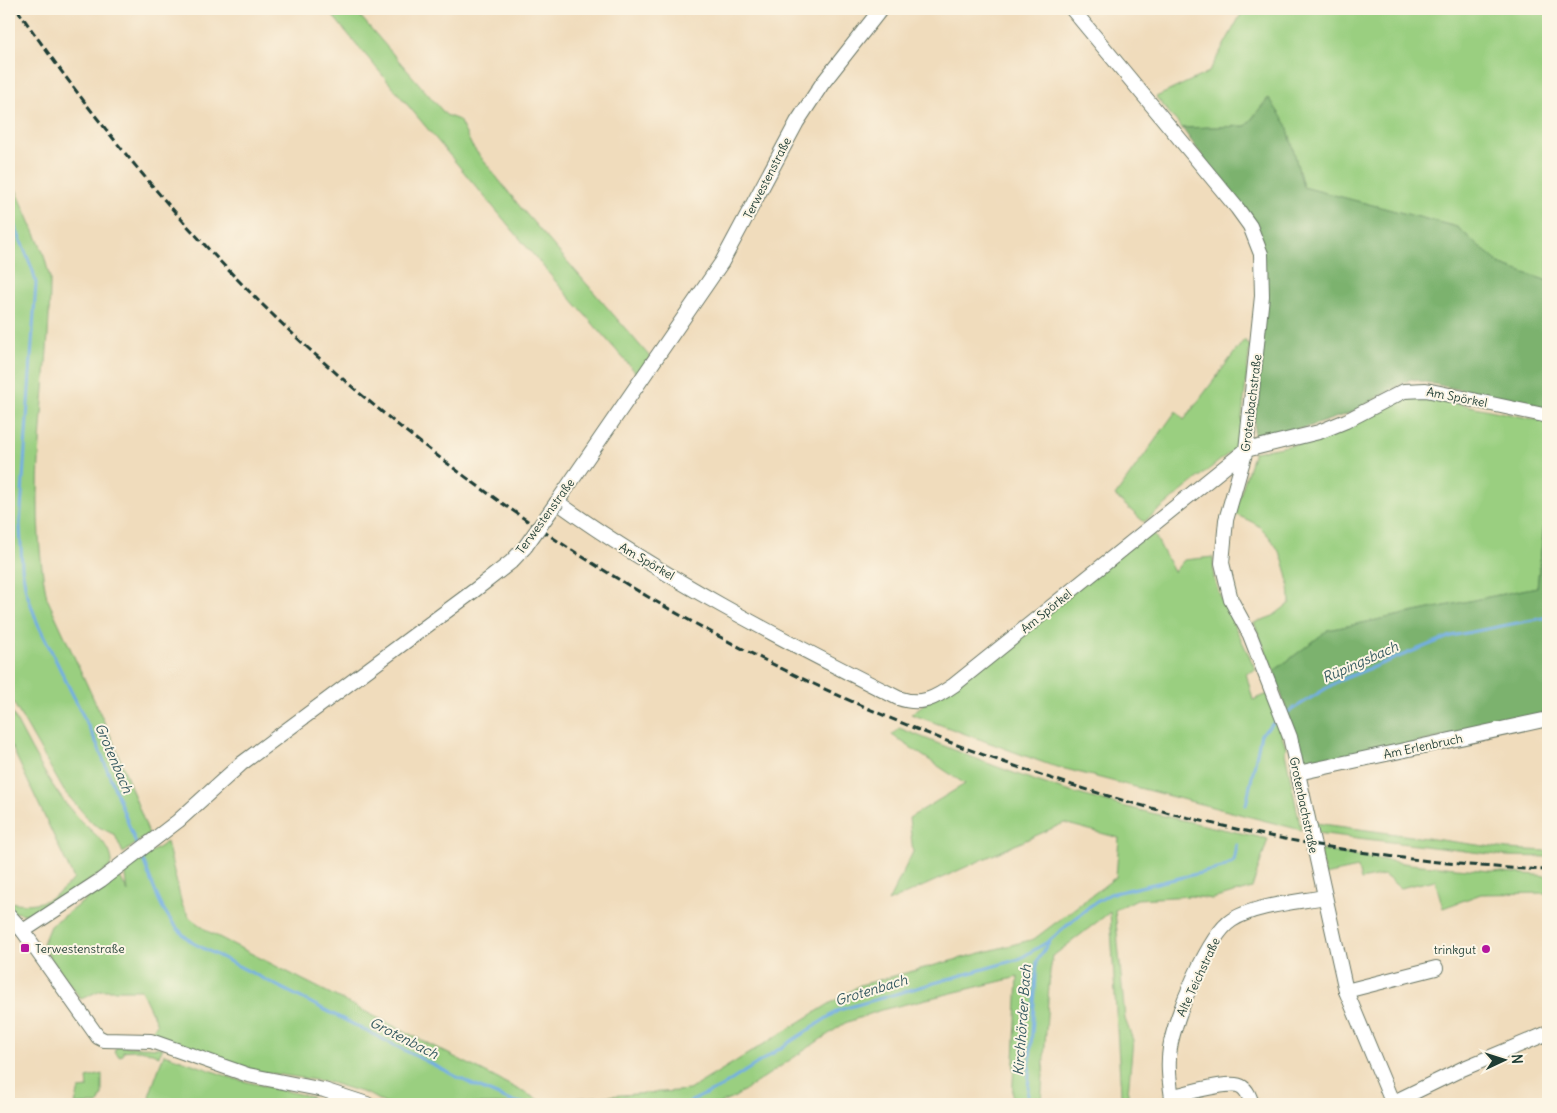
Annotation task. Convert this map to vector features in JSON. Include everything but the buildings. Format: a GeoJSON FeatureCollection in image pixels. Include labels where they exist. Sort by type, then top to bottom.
{"type":"FeatureCollection","features":[{"type":"Feature","properties":{"kind":"street","name":"Terwestenstraße"},"geometry":{"type":"LineString","coordinates":[[23,931],[76,899],[148,844],[178,821],[241,764],[475,590],[511,562],[525,547],[722,262],[797,122],[822,84],[880,9]]}},
{"type":"Feature","properties":{"kind":"street","name":"Grotenbachstraße"},"geometry":{"type":"LineString","coordinates":[[1072,9],[1237,208],[1256,239],[1263,270],[1262,296],[1246,450],[1226,520],[1222,563],[1231,600],[1250,635],[1290,737],[1346,991],[1393,1104]]}},
{"type":"Feature","properties":{"kind":"street","name":"Am Spörkel"},"geometry":{"type":"LineString","coordinates":[[557,502],[606,537],[808,653],[898,698],[918,702],[935,698],[954,684],[1246,450],[1319,432],[1346,421],[1404,391],[1426,390],[1548,416]]}},
{"type":"Feature","properties":{"kind":"street","name":"Am Erlenbruch"},"geometry":{"type":"LineString","coordinates":[[1298,773],[1548,719]]}},
{"type":"Feature","properties":{"kind":"street","name":"Alte Teichstraße"},"geometry":{"type":"LineString","coordinates":[[1173,1100],[1168,1066],[1172,1034],[1193,982],[1218,934],[1225,925],[1244,914],[1325,897]]}},
{"type":"Feature","properties":{"kind":"street"},"geometry":{"type":"LineString","coordinates":[[9,915],[23,931],[98,1037],[104,1040],[151,1041],[248,1075],[324,1090],[367,1104]]}},
{"type":"Feature","properties":{"kind":"street"},"geometry":{"type":"LineString","coordinates":[[1346,991],[1436,968]]}},
{"type":"Feature","properties":{"kind":"street"},"geometry":{"type":"LineString","coordinates":[[1393,1104],[1462,1069],[1548,1033]]}},
{"type":"Feature","properties":{"kind":"street"},"geometry":{"type":"LineString","coordinates":[[1173,1100],[1232,1084],[1242,1086],[1246,1090],[1252,1104]]}},
{"type":"Feature","properties":{"kind":"green space"},"geometry":{"type":"Polygon","coordinates":[[[327,9],[354,9],[446,115],[459,120],[472,146],[521,208],[650,357],[638,375],[557,283],[327,9]]]}},
{"type":"Feature","properties":{"kind":"green space"},"geometry":{"type":"Polygon","coordinates":[[[1244,9],[1548,9],[1548,281],[1501,265],[1457,227],[1303,187],[1287,125],[1268,98],[1246,126],[1182,128],[1156,97],[1209,72],[1244,9]]]}},
{"type":"Feature","properties":{"kind":"green space"},"geometry":{"type":"Polygon","coordinates":[[[1269,98],[1287,125],[1303,187],[1457,227],[1501,265],[1548,281],[1548,409],[1411,379],[1350,413],[1305,428],[1254,435],[1261,237],[1182,128],[1246,126],[1269,98]]]}},
{"type":"Feature","properties":{"kind":"green space"},"geometry":{"type":"Polygon","coordinates":[[[9,173],[43,252],[50,278],[38,479],[38,519],[47,598],[113,741],[149,834],[123,853],[115,835],[93,824],[64,791],[9,695],[9,173]]]}},
{"type":"Feature","properties":{"kind":"green space"},"geometry":{"type":"Polygon","coordinates":[[[1244,340],[1250,345],[1239,445],[1144,522],[1115,496],[1176,411],[1184,420],[1244,340]]]}},
{"type":"Feature","properties":{"kind":"green space"},"geometry":{"type":"Polygon","coordinates":[[[1401,396],[1421,396],[1548,422],[1548,490],[1537,587],[1328,630],[1274,671],[1254,623],[1273,616],[1290,603],[1287,573],[1275,545],[1262,529],[1249,520],[1234,514],[1254,452],[1304,443],[1351,424],[1401,396]]]}},
{"type":"Feature","properties":{"kind":"green space"},"geometry":{"type":"Polygon","coordinates":[[[1548,490],[1548,705],[1545,706],[1543,714],[1311,767],[1301,757],[1274,671],[1328,630],[1537,587],[1548,490]]]}},
{"type":"Feature","properties":{"kind":"green space"},"geometry":{"type":"Polygon","coordinates":[[[1152,530],[1174,572],[1184,560],[1213,557],[1214,579],[1221,598],[1256,670],[1246,673],[1253,700],[1268,694],[1286,747],[1285,752],[1301,830],[1050,765],[911,714],[1152,530]]]}},
{"type":"Feature","properties":{"kind":"green space"},"geometry":{"type":"Polygon","coordinates":[[[9,707],[57,791],[76,816],[103,842],[112,861],[109,868],[34,916],[9,911],[9,902],[29,904],[45,901],[59,893],[74,879],[9,741],[9,707]]]}},
{"type":"Feature","properties":{"kind":"green space"},"geometry":{"type":"Polygon","coordinates":[[[899,728],[1055,787],[1102,801],[1268,839],[1252,888],[1212,899],[1191,896],[1137,899],[1115,910],[1125,1019],[1133,1040],[1127,1104],[1119,1104],[1121,1094],[1110,912],[1053,956],[1050,971],[1041,1104],[1012,1104],[1018,977],[881,1010],[845,1023],[735,1097],[719,1104],[386,1104],[368,1094],[328,1082],[256,1071],[150,1033],[157,1024],[141,990],[101,990],[81,999],[50,958],[43,943],[50,926],[119,875],[128,892],[125,869],[167,842],[182,905],[190,918],[209,932],[541,1101],[689,1090],[860,985],[1034,939],[1116,877],[1119,838],[1064,823],[888,902],[913,852],[909,818],[965,784],[892,735],[899,728]]]}},
{"type":"Feature","properties":{"kind":"green space"},"geometry":{"type":"Polygon","coordinates":[[[1315,823],[1507,849],[1548,851],[1548,857],[1506,856],[1317,833],[1315,823]]]}},
{"type":"Feature","properties":{"kind":"green space"},"geometry":{"type":"Polygon","coordinates":[[[1320,850],[1410,864],[1548,876],[1548,893],[1481,894],[1443,908],[1435,880],[1400,888],[1384,875],[1361,880],[1358,868],[1325,875],[1320,850]]]}},
{"type":"Feature","properties":{"kind":"green space"},"geometry":{"type":"Polygon","coordinates":[[[117,1046],[163,1048],[159,1056],[142,1050],[133,1050],[123,1051],[123,1055],[119,1056],[114,1052],[117,1046]]]}},
{"type":"Feature","properties":{"kind":"green space"},"geometry":{"type":"Polygon","coordinates":[[[164,1054],[235,1079],[312,1097],[311,1104],[155,1104],[149,1096],[164,1054]]]}},
{"type":"Feature","properties":{"kind":"green space"},"geometry":{"type":"Polygon","coordinates":[[[102,1074],[102,1095],[98,1104],[75,1104],[79,1089],[88,1088],[87,1078],[102,1074]]]}},
{"type":"Feature","properties":{"kind":"waterway","name":"Grotenbach"},"geometry":{"type":"LineString","coordinates":[[9,211],[36,283],[20,525],[22,568],[26,591],[37,622],[98,746],[137,846]]}},
{"type":"Feature","properties":{"kind":"waterway","name":"Rüpingsbach"},"geometry":{"type":"LineString","coordinates":[[1285,714],[1338,681],[1451,636],[1548,617]]}},
{"type":"Feature","properties":{"kind":"waterway","name":"Rüpingsbach"},"geometry":{"type":"LineString","coordinates":[[1246,805],[1261,734],[1279,718]]}},
{"type":"Feature","properties":{"kind":"waterway","name":"Grotenbach"},"geometry":{"type":"LineString","coordinates":[[685,1104],[721,1087],[839,1010],[1019,959],[1049,941],[1090,906],[1110,894],[1222,868],[1234,861],[1237,845]]}},
{"type":"Feature","properties":{"kind":"waterway","name":"Grotenbach"},"geometry":{"type":"LineString","coordinates":[[141,854],[160,903],[173,924],[193,943],[471,1084],[508,1100],[526,1104]]}},
{"type":"Feature","properties":{"kind":"waterway","name":"Kirchhörder Bach"},"geometry":{"type":"LineString","coordinates":[[1027,1104],[1037,961],[1049,942]]}},
{"type":"Feature","properties":{"kind":"railway"},"geometry":{"type":"LineString","coordinates":[[17,9],[117,144],[153,187],[228,270],[308,348],[438,456],[579,554],[728,641],[884,716],[1046,777],[1212,823],[1379,855],[1548,870]]}},
{"type":"Feature","properties":{"kind":"place","name":"Terwestenstraße"},"geometry":{"type":"Point","coordinates":[25,948]}},
{"type":"Feature","properties":{"kind":"place","name":"trinkgut"},"geometry":{"type":"Point","coordinates":[1486,949]}}]}
